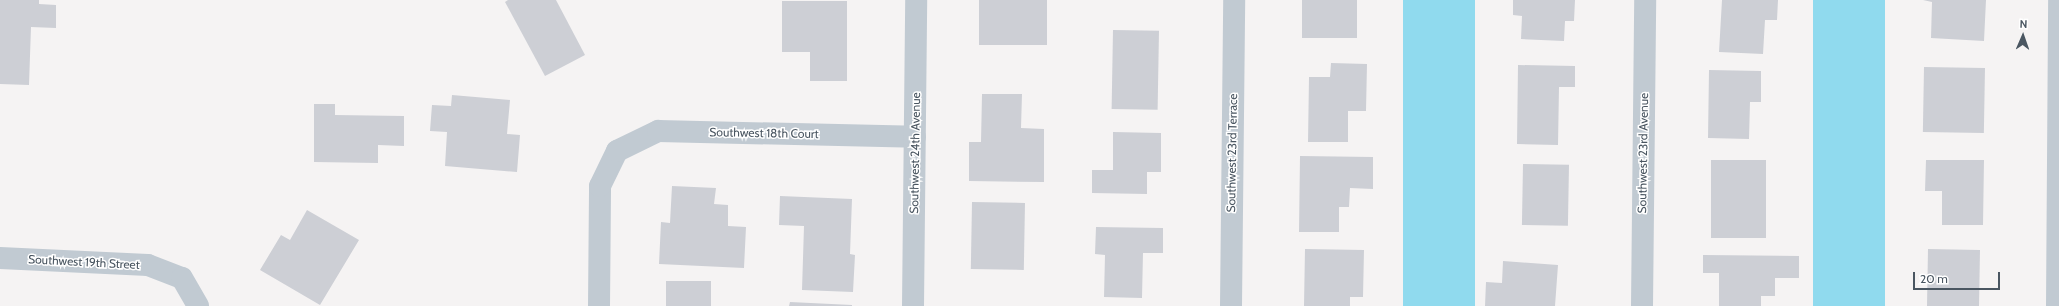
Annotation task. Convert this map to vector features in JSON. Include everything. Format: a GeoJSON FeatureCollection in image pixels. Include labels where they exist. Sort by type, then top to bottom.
{"type":"FeatureCollection","features":[{"type":"Feature","properties":{"kind":"street","name":"Southwest 24th Avenue"},"geometry":{"type":"LineString","coordinates":[[913,306],[916,0]]}},
{"type":"Feature","properties":{"kind":"street","name":"Southwest 23rd Terrace"},"geometry":{"type":"LineString","coordinates":[[1231,306],[1234,0]]}},
{"type":"Feature","properties":{"kind":"street","name":"Southwest 23rd Avenue"},"geometry":{"type":"LineString","coordinates":[[1642,306],[1645,0]]}},
{"type":"Feature","properties":{"kind":"street"},"geometry":{"type":"LineString","coordinates":[[2057,306],[2059,0]]}},
{"type":"Feature","properties":{"kind":"street","name":"Southwest 18th Court"},"geometry":{"type":"LineString","coordinates":[[600,306],[600,186],[616,151],[658,131],[915,137]]}},
{"type":"Feature","properties":{"kind":"street","name":"Southwest 19th Street"},"geometry":{"type":"LineString","coordinates":[[0,258],[148,265],[182,278],[198,306]]}},
{"type":"Feature","properties":{"kind":"water"},"geometry":{"type":"Polygon","coordinates":[[[1403,0],[1475,0],[1475,306],[1403,306],[1403,0]]]}},
{"type":"Feature","properties":{"kind":"water"},"geometry":{"type":"Polygon","coordinates":[[[1813,0],[1885,0],[1885,306],[1813,306],[1813,0]]]}},
{"type":"Feature","properties":{"kind":"building"},"geometry":{"type":"Polygon","coordinates":[[[0,0],[39,0],[39,4],[56,5],[56,28],[31,27],[29,85],[0,84],[0,0]]]}},
{"type":"Feature","properties":{"kind":"building"},"geometry":{"type":"Polygon","coordinates":[[[508,0],[556,0],[585,55],[545,76],[505,2],[508,0]]]}},
{"type":"Feature","properties":{"kind":"building"},"geometry":{"type":"Polygon","coordinates":[[[979,0],[1047,0],[1047,45],[979,45],[979,0]]]}},
{"type":"Feature","properties":{"kind":"building"},"geometry":{"type":"Polygon","coordinates":[[[1302,0],[1357,0],[1357,38],[1302,38],[1302,0]]]}},
{"type":"Feature","properties":{"kind":"building"},"geometry":{"type":"Polygon","coordinates":[[[1513,0],[1575,0],[1574,21],[1565,21],[1564,41],[1521,39],[1522,16],[1513,15],[1513,0]]]}},
{"type":"Feature","properties":{"kind":"building"},"geometry":{"type":"Polygon","coordinates":[[[1722,0],[1778,0],[1777,20],[1765,20],[1763,54],[1719,52],[1722,0]]]}},
{"type":"Feature","properties":{"kind":"building"},"geometry":{"type":"Polygon","coordinates":[[[1923,0],[1986,0],[1984,41],[1931,38],[1932,2],[1923,0]]]}},
{"type":"Feature","properties":{"kind":"building"},"geometry":{"type":"Polygon","coordinates":[[[782,1],[847,1],[847,81],[810,81],[810,52],[782,52],[782,1]]]}},
{"type":"Feature","properties":{"kind":"building"},"geometry":{"type":"Polygon","coordinates":[[[1113,30],[1159,31],[1158,110],[1112,109],[1113,30]]]}},
{"type":"Feature","properties":{"kind":"building"},"geometry":{"type":"Polygon","coordinates":[[[1331,63],[1367,64],[1366,111],[1348,111],[1348,142],[1308,142],[1309,77],[1330,77],[1331,63]]]}},
{"type":"Feature","properties":{"kind":"building"},"geometry":{"type":"Polygon","coordinates":[[[1518,65],[1575,66],[1575,87],[1559,87],[1558,145],[1517,144],[1518,65]]]}},
{"type":"Feature","properties":{"kind":"building"},"geometry":{"type":"Polygon","coordinates":[[[1924,67],[1985,68],[1984,133],[1923,132],[1924,67]]]}},
{"type":"Feature","properties":{"kind":"building"},"geometry":{"type":"Polygon","coordinates":[[[1709,70],[1761,71],[1761,102],[1750,102],[1749,139],[1708,138],[1709,70]]]}},
{"type":"Feature","properties":{"kind":"building"},"geometry":{"type":"Polygon","coordinates":[[[982,94],[1022,94],[1021,128],[1044,129],[1044,182],[969,181],[969,142],[981,142],[982,94]]]}},
{"type":"Feature","properties":{"kind":"building"},"geometry":{"type":"Polygon","coordinates":[[[452,95],[510,100],[507,134],[520,135],[517,172],[445,166],[447,132],[430,131],[432,105],[451,106],[452,95]]]}},
{"type":"Feature","properties":{"kind":"building"},"geometry":{"type":"Polygon","coordinates":[[[314,104],[335,104],[335,115],[404,116],[404,146],[378,145],[378,163],[314,162],[314,104]]]}},
{"type":"Feature","properties":{"kind":"building"},"geometry":{"type":"Polygon","coordinates":[[[1113,132],[1161,133],[1161,172],[1147,172],[1147,194],[1092,193],[1092,170],[1113,170],[1113,132]]]}},
{"type":"Feature","properties":{"kind":"building"},"geometry":{"type":"Polygon","coordinates":[[[1300,156],[1373,157],[1373,189],[1350,188],[1349,207],[1339,207],[1339,232],[1299,232],[1300,156]]]}},
{"type":"Feature","properties":{"kind":"building"},"geometry":{"type":"Polygon","coordinates":[[[1711,160],[1766,160],[1766,238],[1711,238],[1711,160]]]}},
{"type":"Feature","properties":{"kind":"building"},"geometry":{"type":"Polygon","coordinates":[[[1926,160],[1984,160],[1983,225],[1942,225],[1942,191],[1925,191],[1926,160]]]}},
{"type":"Feature","properties":{"kind":"building"},"geometry":{"type":"Polygon","coordinates":[[[1523,164],[1569,165],[1568,226],[1522,225],[1523,164]]]}},
{"type":"Feature","properties":{"kind":"building"},"geometry":{"type":"Polygon","coordinates":[[[672,186],[716,188],[714,204],[728,205],[728,226],[746,227],[744,268],[659,264],[661,222],[670,223],[672,186]]]}},
{"type":"Feature","properties":{"kind":"building"},"geometry":{"type":"Polygon","coordinates":[[[780,196],[852,199],[850,254],[855,255],[853,292],[802,290],[804,226],[779,225],[780,196]]]}},
{"type":"Feature","properties":{"kind":"building"},"geometry":{"type":"Polygon","coordinates":[[[972,202],[1025,203],[1024,270],[971,269],[972,202]]]}},
{"type":"Feature","properties":{"kind":"building"},"geometry":{"type":"Polygon","coordinates":[[[307,210],[359,240],[320,305],[260,270],[281,235],[290,240],[307,210]]]}},
{"type":"Feature","properties":{"kind":"building"},"geometry":{"type":"Polygon","coordinates":[[[1096,227],[1163,228],[1163,253],[1143,253],[1142,298],[1104,297],[1105,255],[1095,254],[1096,227]]]}},
{"type":"Feature","properties":{"kind":"building"},"geometry":{"type":"Polygon","coordinates":[[[1305,249],[1364,250],[1363,297],[1350,297],[1350,306],[1304,306],[1305,249]]]}},
{"type":"Feature","properties":{"kind":"building"},"geometry":{"type":"Polygon","coordinates":[[[1928,249],[1980,250],[1979,306],[1927,306],[1928,249]]]}},
{"type":"Feature","properties":{"kind":"building"},"geometry":{"type":"Polygon","coordinates":[[[1703,255],[1799,256],[1799,278],[1775,278],[1775,296],[1761,296],[1761,306],[1719,306],[1719,273],[1703,273],[1703,255]]]}},
{"type":"Feature","properties":{"kind":"building"},"geometry":{"type":"Polygon","coordinates":[[[1503,261],[1558,265],[1555,306],[1485,306],[1486,282],[1502,283],[1503,261]]]}},
{"type":"Feature","properties":{"kind":"building"},"geometry":{"type":"Polygon","coordinates":[[[666,281],[711,281],[711,306],[666,306],[666,281]]]}},
{"type":"Feature","properties":{"kind":"building"},"geometry":{"type":"Polygon","coordinates":[[[790,302],[852,305],[852,306],[789,306],[790,302]]]}}]}
